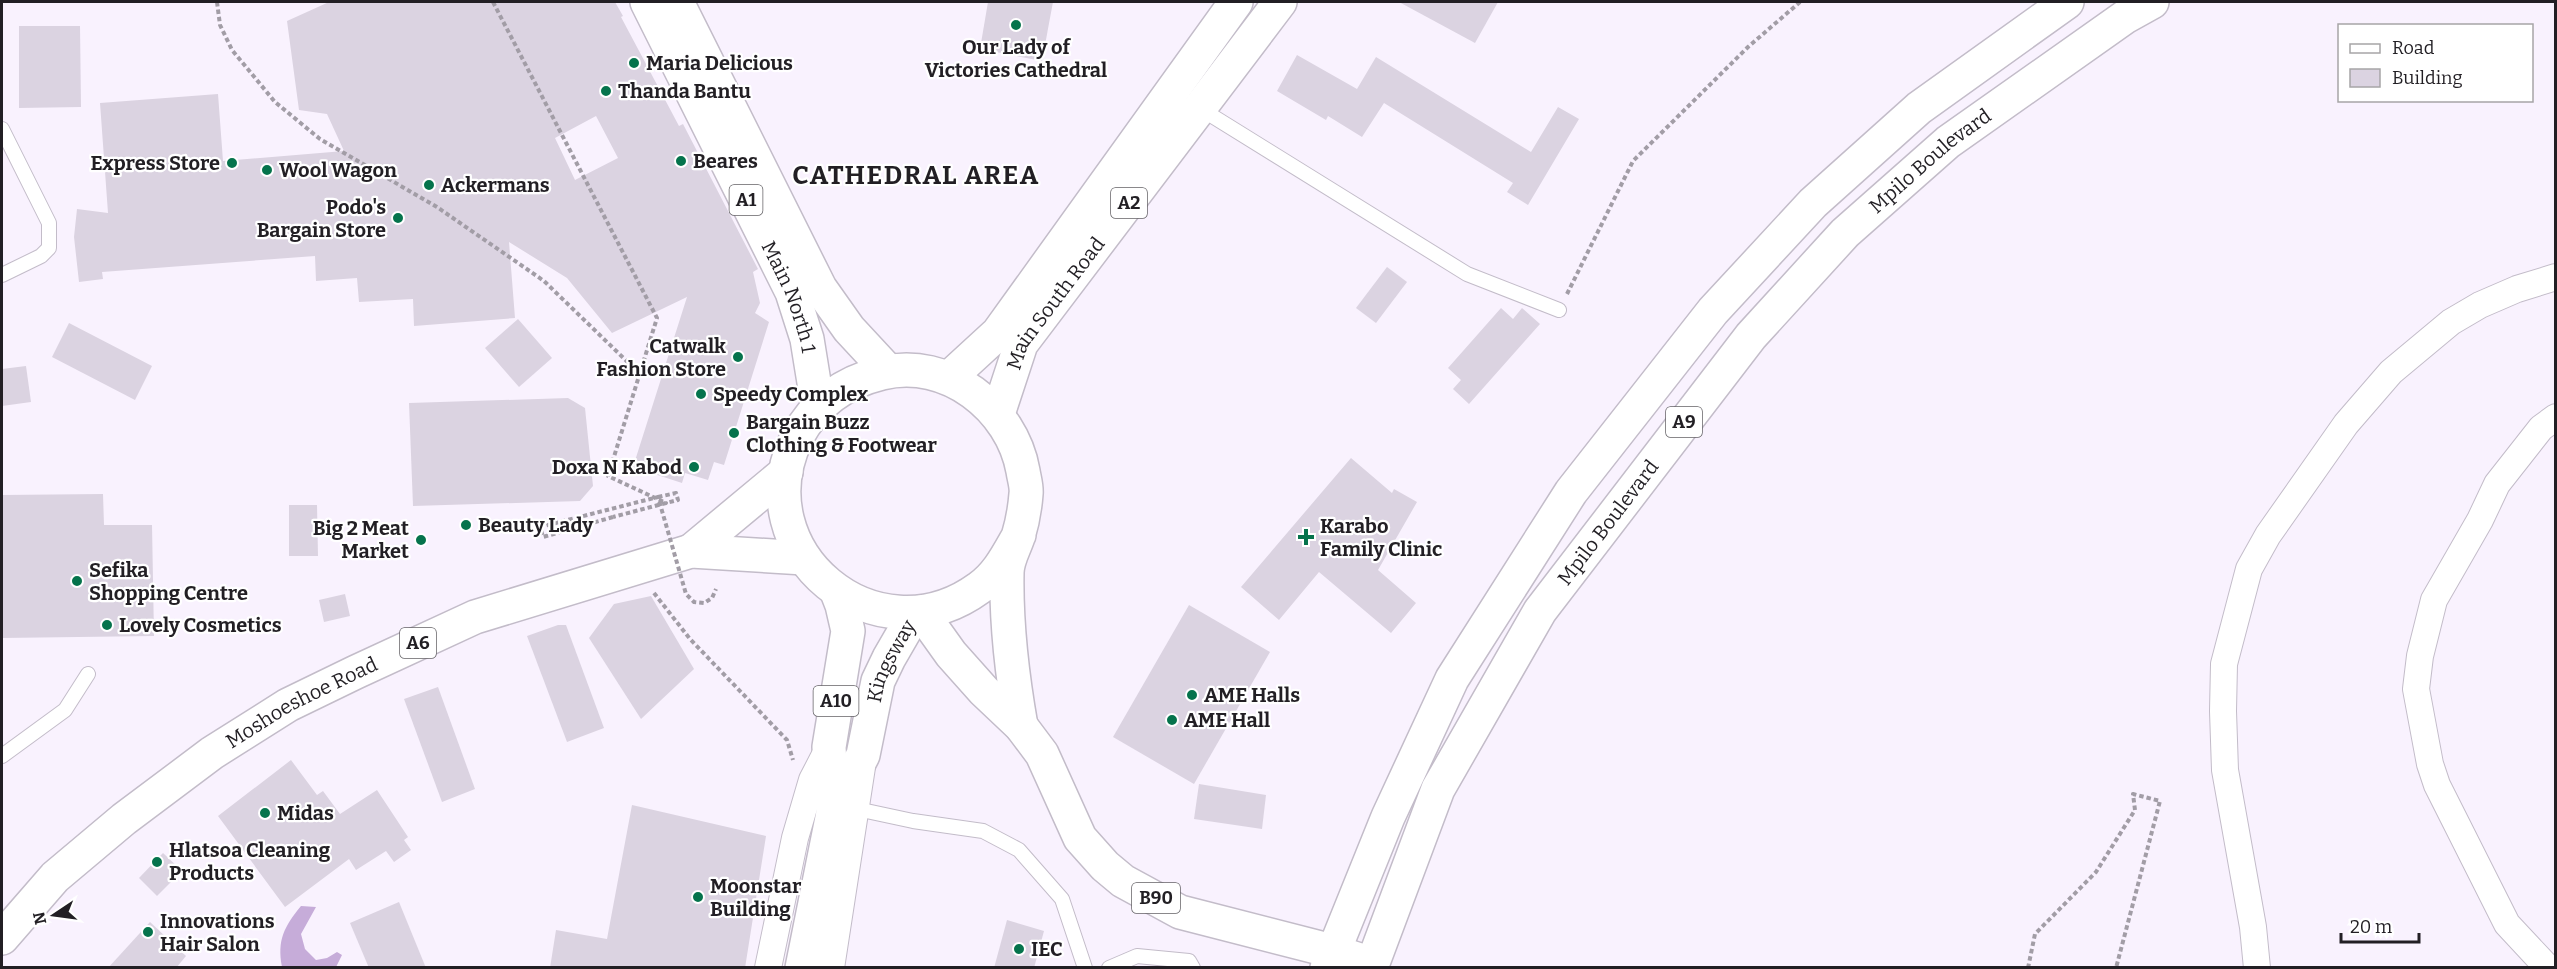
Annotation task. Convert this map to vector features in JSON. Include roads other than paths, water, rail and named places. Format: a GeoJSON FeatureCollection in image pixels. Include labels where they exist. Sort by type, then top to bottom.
{"type":"FeatureCollection","features":[{"type":"Feature","properties":{"kind":"main road","name":"Main North 1"},"geometry":{"type":"LineString","coordinates":[[647,2],[792,292],[807,339],[818,407]]}},
{"type":"Feature","properties":{"kind":"main road","name":"Main North 1"},"geometry":{"type":"LineString","coordinates":[[677,2],[820,288],[849,328],[888,371]]}},
{"type":"Feature","properties":{"kind":"main road","name":"Main South Road"},"geometry":{"type":"LineString","coordinates":[[949,378],[998,333],[1236,2]]}},
{"type":"Feature","properties":{"kind":"main road","name":"Main South Road"},"geometry":{"type":"LineString","coordinates":[[998,414],[1021,344],[1280,2]]}},
{"type":"Feature","properties":{"kind":"main road","name":"A9"},"geometry":{"type":"LineString","coordinates":[[1329,959],[1388,817],[1452,679],[1571,492],[1713,311],[1813,203],[1919,108],[2067,2]]}},
{"type":"Feature","properties":{"kind":"main road","name":"Mpilo Boulevard"},"geometry":{"type":"LineString","coordinates":[[1372,966],[1438,789],[1540,611],[1751,336],[1845,232],[1948,142],[2125,17],[2152,2]]}},
{"type":"Feature","properties":{"kind":"main road"},"geometry":{"type":"LineString","coordinates":[[888,371],[919,371],[949,378],[976,393],[998,414],[1019,451],[1027,493],[1019,535],[1004,563],[981,587],[923,619],[861,605],[837,592],[819,577],[804,558],[791,531],[784,502],[786,472],[792,448],[803,426],[818,407],[839,390],[862,378],[888,371]]}},
{"type":"Feature","properties":{"kind":"main road","name":"Moshoeshoe Road"},"geometry":{"type":"LineString","coordinates":[[691,561],[786,472]]}},
{"type":"Feature","properties":{"kind":"main road","name":"B90"},"geometry":{"type":"LineString","coordinates":[[1019,535],[1007,566],[1006,611],[1012,673],[1021,726]]}},
{"type":"Feature","properties":{"kind":"main road","name":"Moshoeshoe Road"},"geometry":{"type":"LineString","coordinates":[[2,938],[55,877],[124,819],[212,753],[288,705],[475,617],[691,561],[804,558]]}},
{"type":"Feature","properties":{"kind":"main road","name":"Kingsway"},"geometry":{"type":"LineString","coordinates":[[837,592],[848,631],[829,747],[845,811]]}},
{"type":"Feature","properties":{"kind":"main road","name":"B90"},"geometry":{"type":"LineString","coordinates":[[923,619],[984,692],[1021,726],[1042,754],[1080,838],[1098,859],[1123,881],[1180,912],[1329,959],[1372,966]]}},
{"type":"Feature","properties":{"kind":"main road","name":"Kingsway"},"geometry":{"type":"LineString","coordinates":[[802,968],[845,811],[863,755],[878,681],[889,658],[923,619]]}},
{"type":"Feature","properties":{"kind":"street"},"geometry":{"type":"LineString","coordinates":[[2257,968],[2253,927],[2225,770],[2223,711],[2224,664],[2249,569],[2268,535],[2346,424],[2391,372],[2443,329],[2480,305],[2517,289],[2556,277]]}},
{"type":"Feature","properties":{"kind":"street"},"geometry":{"type":"LineString","coordinates":[[2548,968],[2507,924],[2437,785],[2430,764],[2416,689],[2420,656],[2434,600],[2480,520],[2497,484],[2541,428],[2556,417]]}},
{"type":"Feature","properties":{"kind":"street"},"geometry":{"type":"LineString","coordinates":[[768,968],[795,838],[812,780],[829,747]]}},
{"type":"Feature","properties":{"kind":"street"},"geometry":{"type":"LineString","coordinates":[[831,968],[845,811]]}},
{"type":"Feature","properties":{"kind":"lane"},"geometry":{"type":"LineString","coordinates":[[1201,109],[1467,274],[1559,310]]}},
{"type":"Feature","properties":{"kind":"lane"},"geometry":{"type":"LineString","coordinates":[[2,129],[49,223],[50,236],[49,248],[41,256],[2,275]]}},
{"type":"Feature","properties":{"kind":"lane"},"geometry":{"type":"LineString","coordinates":[[2,756],[65,710],[88,674]]}},
{"type":"Feature","properties":{"kind":"lane"},"geometry":{"type":"LineString","coordinates":[[845,811],[983,831],[1019,850],[1062,898],[1085,968]]}},
{"type":"Feature","properties":{"kind":"lane"},"geometry":{"type":"LineString","coordinates":[[1109,968],[1137,956],[1189,962],[1193,968]]}},
{"type":"Feature","properties":{"kind":"place","name":"Our Lady of Victories Cathedral"},"geometry":{"type":"Point","coordinates":[1016,25]}},
{"type":"Feature","properties":{"kind":"place","name":"Maria Delicious"},"geometry":{"type":"Point","coordinates":[634,63]}},
{"type":"Feature","properties":{"kind":"place","name":"Thanda Bantu"},"geometry":{"type":"Point","coordinates":[606,91]}},
{"type":"Feature","properties":{"kind":"place","name":"Beares"},"geometry":{"type":"Point","coordinates":[681,161]}},
{"type":"Feature","properties":{"kind":"place","name":"Express Store"},"geometry":{"type":"Point","coordinates":[232,163]}},
{"type":"Feature","properties":{"kind":"place","name":"Wool Wagon"},"geometry":{"type":"Point","coordinates":[267,170]}},
{"type":"Feature","properties":{"kind":"place","name":"Ackermans"},"geometry":{"type":"Point","coordinates":[429,185]}},
{"type":"Feature","properties":{"kind":"place","name":"Podo's Bargain Store"},"geometry":{"type":"Point","coordinates":[398,218]}},
{"type":"Feature","properties":{"kind":"place","name":"Catwalk Fashion Store"},"geometry":{"type":"Point","coordinates":[738,357]}},
{"type":"Feature","properties":{"kind":"place","name":"Speedy Complex"},"geometry":{"type":"Point","coordinates":[701,394]}},
{"type":"Feature","properties":{"kind":"place","name":"Bargain Buzz Clothing & Footwear"},"geometry":{"type":"Point","coordinates":[734,433]}},
{"type":"Feature","properties":{"kind":"place","name":"Doxa N Kabod"},"geometry":{"type":"Point","coordinates":[694,467]}},
{"type":"Feature","properties":{"kind":"place","name":"Beauty Lady"},"geometry":{"type":"Point","coordinates":[466,525]}},
{"type":"Feature","properties":{"kind":"place","name":"Karabo Family Clinic"},"geometry":{"type":"Point","coordinates":[1306,537]}},
{"type":"Feature","properties":{"kind":"place","name":"Big 2 Meat Market"},"geometry":{"type":"Point","coordinates":[421,540]}},
{"type":"Feature","properties":{"kind":"place","name":"Sefika Shopping Centre"},"geometry":{"type":"Point","coordinates":[77,581]}},
{"type":"Feature","properties":{"kind":"place","name":"Lovely Cosmetics"},"geometry":{"type":"Point","coordinates":[107,625]}},
{"type":"Feature","properties":{"kind":"place","name":"AME Halls"},"geometry":{"type":"Point","coordinates":[1192,695]}},
{"type":"Feature","properties":{"kind":"place","name":"AME Hall"},"geometry":{"type":"Point","coordinates":[1172,720]}},
{"type":"Feature","properties":{"kind":"place","name":"Midas"},"geometry":{"type":"Point","coordinates":[265,813]}},
{"type":"Feature","properties":{"kind":"place","name":"Hlatsoa Cleaning Products"},"geometry":{"type":"Point","coordinates":[157,862]}},
{"type":"Feature","properties":{"kind":"place","name":"Moonstar Building"},"geometry":{"type":"Point","coordinates":[698,897]}},
{"type":"Feature","properties":{"kind":"place","name":"Innovations Hair Salon"},"geometry":{"type":"Point","coordinates":[148,932]}},
{"type":"Feature","properties":{"kind":"place","name":"IEC"},"geometry":{"type":"Point","coordinates":[1019,949]}},
{"type":"Feature","properties":{"kind":"district","name":"CATHEDRAL AREA"},"geometry":{"type":"Point","coordinates":[916,175]}}]}
